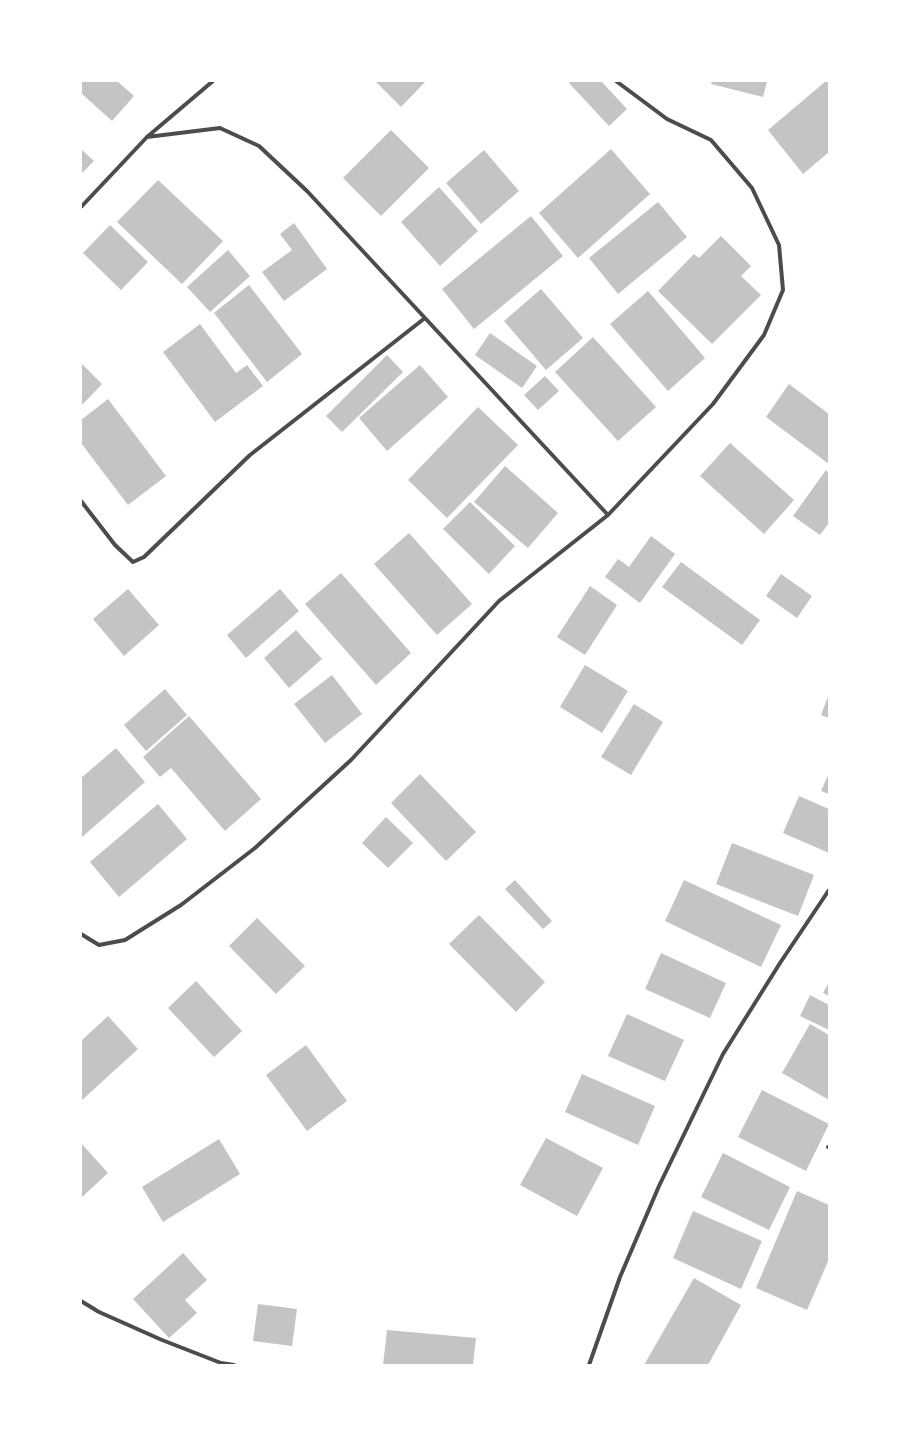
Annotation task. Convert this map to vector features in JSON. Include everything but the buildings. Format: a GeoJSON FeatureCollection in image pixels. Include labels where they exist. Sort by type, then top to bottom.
{"type":"FeatureCollection","features":[{"type":"Feature","properties":{"kind":"street"},"geometry":{"type":"LineString","coordinates":[[81,207],[147,137],[213,81]]}},
{"type":"Feature","properties":{"kind":"street"},"geometry":{"type":"LineString","coordinates":[[81,934],[99,945],[125,940],[181,905],[254,848],[351,760],[499,601],[608,515],[714,404],[764,335],[783,290],[779,245],[752,188],[711,140],[667,119],[617,81]]}},
{"type":"Feature","properties":{"kind":"street"},"geometry":{"type":"LineString","coordinates":[[147,137],[220,128],[259,146],[307,191],[608,515]]}},
{"type":"Feature","properties":{"kind":"street"},"geometry":{"type":"LineString","coordinates":[[81,501],[115,545],[133,562],[144,558],[250,455],[425,318]]}},
{"type":"Feature","properties":{"kind":"street"},"geometry":{"type":"LineString","coordinates":[[589,1365],[620,1277],[659,1186],[723,1054],[780,962],[829,890]]}},
{"type":"Feature","properties":{"kind":"street"},"geometry":{"type":"LineString","coordinates":[[81,1301],[99,1312],[162,1340],[221,1363],[234,1365]]}}]}
